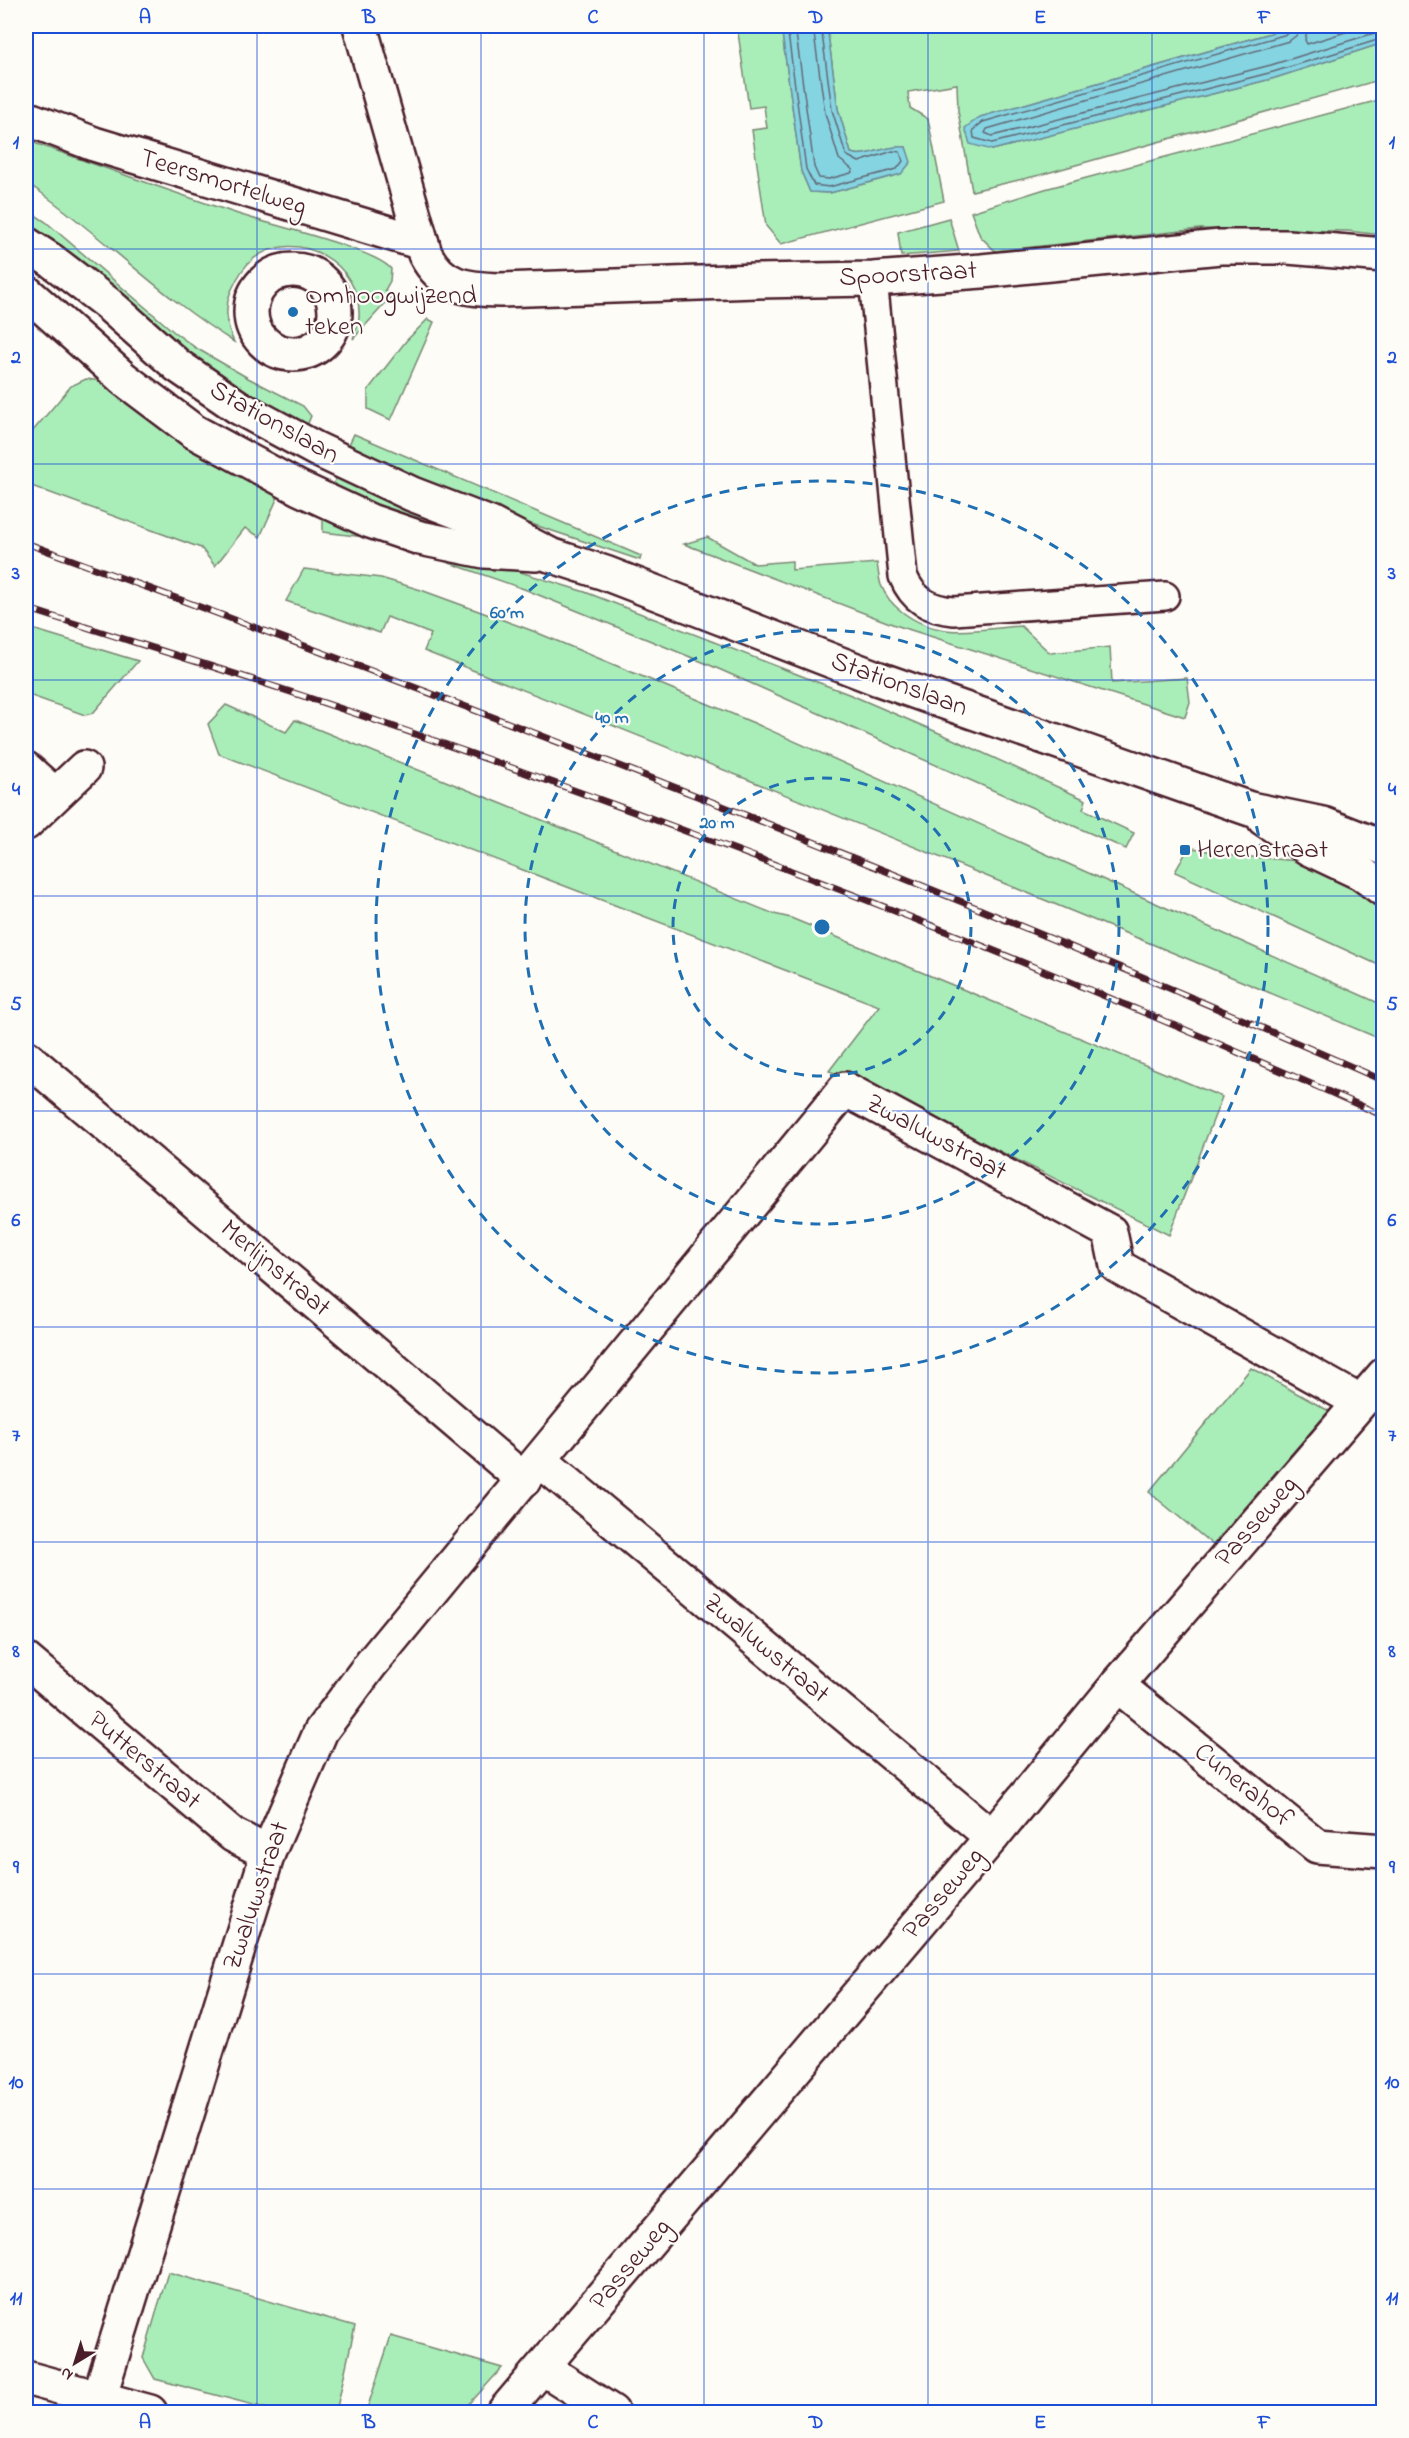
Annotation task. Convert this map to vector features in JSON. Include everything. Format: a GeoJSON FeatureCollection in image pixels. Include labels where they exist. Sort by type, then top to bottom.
{"type":"FeatureCollection","features":[{"type":"Feature","properties":{"kind":"street"},"geometry":{"type":"LineString","coordinates":[[360,26],[429,258]]}},
{"type":"Feature","properties":{"kind":"street","name":"Teersmortelweg"},"geometry":{"type":"LineString","coordinates":[[26,118],[94,144],[429,258]]}},
{"type":"Feature","properties":{"kind":"street","name":"Stationslaan"},"geometry":{"type":"LineString","coordinates":[[26,244],[107,303],[178,366],[238,407],[316,449],[412,494],[490,524],[550,555],[605,573],[879,679],[1250,809],[1323,825],[1383,848]]}},
{"type":"Feature","properties":{"kind":"street","name":"Spoorstraat"},"geometry":{"type":"LineString","coordinates":[[429,258],[449,282],[464,287],[500,290],[873,279],[982,271],[1220,247],[1288,247],[1383,255]]}},
{"type":"Feature","properties":{"kind":"street","name":"Stationslaan"},"geometry":{"type":"LineString","coordinates":[[26,292],[124,379],[193,431],[299,488],[370,521],[420,538],[484,551],[550,555]]}},
{"type":"Feature","properties":{"kind":"street"},"geometry":{"type":"LineString","coordinates":[[26,823],[84,768]]}},
{"type":"Feature","properties":{"kind":"street"},"geometry":{"type":"LineString","coordinates":[[26,770],[54,794]]}},
{"type":"Feature","properties":{"kind":"street","name":"Stationslaan"},"geometry":{"type":"LineString","coordinates":[[1250,809],[1308,848],[1360,873],[1383,890]]}},
{"type":"Feature","properties":{"kind":"street","name":"Merlijnstraat"},"geometry":{"type":"LineString","coordinates":[[26,1057],[532,1470]]}},
{"type":"Feature","properties":{"kind":"street","name":"Zwaluwstraat"},"geometry":{"type":"LineString","coordinates":[[99,2398],[268,1853],[321,1731],[371,1664],[845,1089],[1110,1232],[1117,1266],[1360,1402]]}},
{"type":"Feature","properties":{"kind":"street","name":"Passeweg"},"geometry":{"type":"LineString","coordinates":[[504,2412],[992,1838],[1117,1684],[1383,1375]]}},
{"type":"Feature","properties":{"kind":"street","name":"Zwaluwstraat"},"geometry":{"type":"LineString","coordinates":[[532,1470],[992,1838]]}},
{"type":"Feature","properties":{"kind":"street","name":"Putterstraat"},"geometry":{"type":"LineString","coordinates":[[26,1660],[233,1835],[268,1853]]}},
{"type":"Feature","properties":{"kind":"street","name":"Cunerahof"},"geometry":{"type":"LineString","coordinates":[[1117,1684],[1317,1846],[1383,1851]]}},
{"type":"Feature","properties":{"kind":"street"},"geometry":{"type":"LineString","coordinates":[[543,2368],[612,2412]]}},
{"type":"Feature","properties":{"kind":"street"},"geometry":{"type":"LineString","coordinates":[[26,2378],[150,2412]]}},
{"type":"Feature","properties":{"kind":"lane"},"geometry":{"type":"LineString","coordinates":[[873,279],[903,576],[915,597],[937,610],[954,611],[1166,596]]}},
{"type":"Feature","properties":{"kind":"green space"},"geometry":{"type":"Polygon","coordinates":[[[737,26],[781,26],[801,171],[810,192],[830,193],[901,174],[908,155],[906,147],[864,154],[851,153],[838,109],[827,26],[1295,26],[981,117],[992,150],[1275,78],[1383,43],[1383,79],[1040,175],[972,191],[958,111],[957,84],[908,92],[910,108],[928,119],[944,201],[781,244],[766,226],[752,130],[767,128],[764,106],[749,108],[737,26]]]}},
{"type":"Feature","properties":{"kind":"green space"},"geometry":{"type":"Polygon","coordinates":[[[1383,99],[1383,235],[1347,231],[1200,229],[995,251],[980,236],[971,212],[1045,189],[1383,99]]]}},
{"type":"Feature","properties":{"kind":"green space"},"geometry":{"type":"Polygon","coordinates":[[[26,140],[241,215],[321,238],[365,254],[381,261],[391,269],[390,281],[385,290],[391,297],[353,339],[359,320],[357,298],[350,281],[338,266],[324,255],[307,249],[289,247],[270,250],[253,259],[246,266],[229,295],[227,316],[234,342],[206,324],[154,284],[53,201],[26,182],[26,140]]]}},
{"type":"Feature","properties":{"kind":"green space"},"geometry":{"type":"Polygon","coordinates":[[[26,209],[46,222],[174,332],[196,348],[303,406],[311,416],[305,430],[235,394],[26,230],[26,209]]]}},
{"type":"Feature","properties":{"kind":"green space"},"geometry":{"type":"Polygon","coordinates":[[[949,218],[959,251],[901,256],[898,232],[949,218]]]}},
{"type":"Feature","properties":{"kind":"green space"},"geometry":{"type":"Polygon","coordinates":[[[428,319],[434,322],[391,420],[368,409],[368,390],[406,341],[428,319]]]}},
{"type":"Feature","properties":{"kind":"green space"},"geometry":{"type":"Polygon","coordinates":[[[86,379],[102,381],[281,490],[260,537],[245,528],[215,566],[201,548],[26,484],[26,439],[71,386],[86,379]]]}},
{"type":"Feature","properties":{"kind":"green space"},"geometry":{"type":"Polygon","coordinates":[[[354,434],[641,556],[640,560],[447,496],[346,451],[354,434]]]}},
{"type":"Feature","properties":{"kind":"green space"},"geometry":{"type":"Polygon","coordinates":[[[339,473],[477,532],[422,525],[331,488],[339,473]]]}},
{"type":"Feature","properties":{"kind":"green space"},"geometry":{"type":"Polygon","coordinates":[[[323,511],[585,592],[851,695],[1086,800],[1083,809],[1134,833],[1126,849],[705,663],[524,589],[403,547],[365,537],[323,532],[323,511]]]}},
{"type":"Feature","properties":{"kind":"green space"},"geometry":{"type":"Polygon","coordinates":[[[707,537],[755,564],[792,561],[792,570],[877,563],[881,585],[892,603],[915,620],[944,630],[1021,626],[1050,653],[1110,647],[1112,683],[1187,678],[1190,702],[1185,717],[895,625],[684,544],[707,537]]]}},
{"type":"Feature","properties":{"kind":"green space"},"geometry":{"type":"Polygon","coordinates":[[[304,569],[381,578],[421,590],[533,631],[754,723],[1383,1005],[1383,1040],[905,843],[424,651],[431,634],[387,617],[380,633],[286,601],[304,569]]]}},
{"type":"Feature","properties":{"kind":"green space"},"geometry":{"type":"Polygon","coordinates":[[[26,627],[138,661],[93,713],[85,715],[26,694],[26,627]]]}},
{"type":"Feature","properties":{"kind":"green space"},"geometry":{"type":"Polygon","coordinates":[[[226,705],[286,732],[295,720],[774,914],[791,918],[1222,1097],[1169,1235],[862,1083],[829,1071],[879,1006],[219,754],[208,724],[226,705]]]}},
{"type":"Feature","properties":{"kind":"green space"},"geometry":{"type":"Polygon","coordinates":[[[1189,847],[1226,855],[1299,861],[1361,891],[1383,907],[1383,967],[1175,872],[1189,847]]]}},
{"type":"Feature","properties":{"kind":"green space"},"geometry":{"type":"Polygon","coordinates":[[[1251,1368],[1329,1411],[1213,1545],[1149,1492],[1251,1368]]]}},
{"type":"Feature","properties":{"kind":"green space"},"geometry":{"type":"Polygon","coordinates":[[[168,2272],[355,2326],[336,2412],[280,2412],[155,2379],[143,2358],[168,2272]]]}},
{"type":"Feature","properties":{"kind":"green space"},"geometry":{"type":"Polygon","coordinates":[[[391,2336],[502,2368],[462,2412],[366,2412],[391,2336]]]}},
{"type":"Feature","properties":{"kind":"water"},"geometry":{"type":"Polygon","coordinates":[[[781,26],[827,26],[838,109],[851,153],[863,154],[906,147],[911,162],[901,174],[830,193],[810,192],[801,171],[781,26]]]}},
{"type":"Feature","properties":{"kind":"water"},"geometry":{"type":"Polygon","coordinates":[[[1295,26],[1383,26],[1383,43],[1275,78],[992,150],[970,144],[965,128],[980,117],[1295,26]]]}},
{"type":"Feature","properties":{"kind":"railway"},"geometry":{"type":"LineString","coordinates":[[26,543],[539,735],[879,868],[1048,937],[1384,1081]]}},
{"type":"Feature","properties":{"kind":"railway"},"geometry":{"type":"LineString","coordinates":[[26,608],[345,710],[477,755],[739,851],[999,953],[1384,1116]]}},
{"type":"Feature","properties":{"kind":"place","name":"Omhoogwijzend teken"},"geometry":{"type":"Point","coordinates":[293,312]}},
{"type":"Feature","properties":{"kind":"place","name":"Herenstraat"},"geometry":{"type":"Point","coordinates":[1185,850]}}]}
